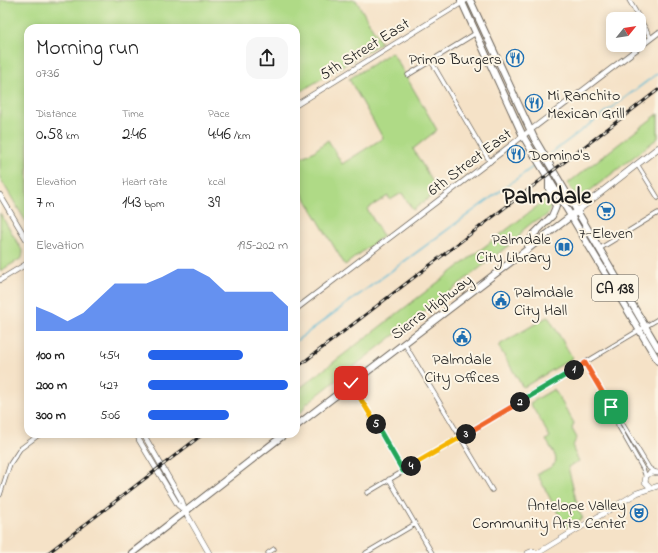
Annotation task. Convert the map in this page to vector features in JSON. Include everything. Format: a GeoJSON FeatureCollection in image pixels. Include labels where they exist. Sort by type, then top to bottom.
{"type":"FeatureCollection","features":[{"type":"Feature","properties":{"kind":"highway","name":"CA 138"},"geometry":{"type":"LineString","coordinates":[[470,0],[530,130],[643,328],[658,361]]}},
{"type":"Feature","properties":{"kind":"highway","name":"CA 138"},"geometry":{"type":"LineString","coordinates":[[463,1],[476,33],[524,136],[571,216],[643,328],[658,348]]}},
{"type":"Feature","properties":{"kind":"highway"},"geometry":{"type":"LineString","coordinates":[[528,248],[533,235],[552,216],[556,206],[549,189],[549,179]]}},
{"type":"Feature","properties":{"kind":"highway","name":"Sierra Highway"},"geometry":{"type":"LineString","coordinates":[[300,423],[577,211]]}},
{"type":"Feature","properties":{"kind":"highway"},"geometry":{"type":"LineString","coordinates":[[132,553],[280,438]]}},
{"type":"Feature","properties":{"kind":"main road","name":"Sierra Highway"},"geometry":{"type":"LineString","coordinates":[[577,211],[658,148]]}},
{"type":"Feature","properties":{"kind":"main road"},"geometry":{"type":"LineString","coordinates":[[637,493],[650,472],[656,472]]}},
{"type":"Feature","properties":{"kind":"main road"},"geometry":{"type":"LineString","coordinates":[[646,479],[651,488]]}},
{"type":"Feature","properties":{"kind":"main road"},"geometry":{"type":"LineString","coordinates":[[528,553],[533,551],[537,553],[637,493],[658,486]]}},
{"type":"Feature","properties":{"kind":"main road"},"geometry":{"type":"LineString","coordinates":[[185,512],[209,553]]}},
{"type":"Feature","properties":{"kind":"street"},"geometry":{"type":"LineString","coordinates":[[629,0],[651,38]]}},
{"type":"Feature","properties":{"kind":"street","name":"5th Street East"},"geometry":{"type":"LineString","coordinates":[[300,103],[463,1]]}},
{"type":"Feature","properties":{"kind":"street"},"geometry":{"type":"LineString","coordinates":[[408,75],[476,33]]}},
{"type":"Feature","properties":{"kind":"street","name":"6th Street East"},"geometry":{"type":"LineString","coordinates":[[300,306],[658,33]]}},
{"type":"Feature","properties":{"kind":"street"},"geometry":{"type":"LineString","coordinates":[[431,61],[490,162]]}},
{"type":"Feature","properties":{"kind":"street"},"geometry":{"type":"LineString","coordinates":[[637,164],[658,198]]}},
{"type":"Feature","properties":{"kind":"street"},"geometry":{"type":"LineString","coordinates":[[0,195],[24,235]]}},
{"type":"Feature","properties":{"kind":"street"},"geometry":{"type":"LineString","coordinates":[[599,249],[658,213]]}},
{"type":"Feature","properties":{"kind":"street"},"geometry":{"type":"LineString","coordinates":[[0,280],[24,266]]}},
{"type":"Feature","properties":{"kind":"street"},"geometry":{"type":"LineString","coordinates":[[367,493],[658,319]]}},
{"type":"Feature","properties":{"kind":"street"},"geometry":{"type":"LineString","coordinates":[[404,342],[492,490]]}},
{"type":"Feature","properties":{"kind":"street"},"geometry":{"type":"LineString","coordinates":[[585,363],[618,421],[618,425],[643,469],[646,479]]}},
{"type":"Feature","properties":{"kind":"street"},"geometry":{"type":"LineString","coordinates":[[351,383],[403,471]]}},
{"type":"Feature","properties":{"kind":"street"},"geometry":{"type":"LineString","coordinates":[[618,421],[622,423],[649,468],[656,472]]}},
{"type":"Feature","properties":{"kind":"street"},"geometry":{"type":"LineString","coordinates":[[0,494],[10,464],[20,449],[35,438]]}},
{"type":"Feature","properties":{"kind":"street"},"geometry":{"type":"LineString","coordinates":[[139,438],[178,505],[185,512]]}},
{"type":"Feature","properties":{"kind":"street"},"geometry":{"type":"LineString","coordinates":[[146,438],[182,501],[185,512]]}},
{"type":"Feature","properties":{"kind":"street"},"geometry":{"type":"LineString","coordinates":[[389,479],[432,553]]}},
{"type":"Feature","properties":{"kind":"street"},"geometry":{"type":"LineString","coordinates":[[366,553],[415,524]]}},
{"type":"Feature","properties":{"kind":"street"},"geometry":{"type":"LineString","coordinates":[[268,553],[274,549]]}},
{"type":"Feature","properties":{"kind":"green space"},"geometry":{"type":"Polygon","coordinates":[[[0,0],[356,0],[381,43],[300,92],[300,24],[24,24],[24,218],[0,178],[0,0]]]}},
{"type":"Feature","properties":{"kind":"green space"},"geometry":{"type":"Polygon","coordinates":[[[392,52],[437,130],[413,149],[438,191],[413,210],[402,193],[390,200],[388,196],[367,209],[383,236],[345,265],[300,190],[300,158],[313,152],[328,140],[342,164],[383,138],[349,79],[392,52]]]}},
{"type":"Feature","properties":{"kind":"green space"},"geometry":{"type":"Polygon","coordinates":[[[658,114],[658,138],[578,200],[568,183],[658,114]]]}},
{"type":"Feature","properties":{"kind":"green space"},"geometry":{"type":"Polygon","coordinates":[[[548,198],[551,204],[549,213],[543,218],[533,222],[523,230],[518,238],[306,404],[301,413],[300,388],[548,198]]]}},
{"type":"Feature","properties":{"kind":"green space"},"geometry":{"type":"Polygon","coordinates":[[[0,213],[23,252],[22,258],[0,271],[0,213]]]}},
{"type":"Feature","properties":{"kind":"green space"},"geometry":{"type":"Polygon","coordinates":[[[547,317],[572,357],[524,387],[522,386],[499,345],[547,317]]]}},
{"type":"Feature","properties":{"kind":"green space"},"geometry":{"type":"Polygon","coordinates":[[[554,389],[574,423],[572,429],[577,438],[573,447],[579,461],[568,467],[579,512],[583,518],[566,528],[537,474],[551,467],[556,461],[554,453],[546,440],[550,437],[530,403],[554,389]]]}},
{"type":"Feature","properties":{"kind":"waterway"},"geometry":{"type":"LineString","coordinates":[[550,154],[658,73]]}},
{"type":"Feature","properties":{"kind":"waterway"},"geometry":{"type":"LineString","coordinates":[[300,338],[534,166]]}},
{"type":"Feature","properties":{"kind":"railway"},"geometry":{"type":"LineString","coordinates":[[300,365],[658,90]]}},
{"type":"Feature","properties":{"kind":"railway"},"geometry":{"type":"LineString","coordinates":[[48,553],[198,438]]}},
{"type":"Feature","properties":{"kind":"place","name":"Primo Burgers"},"geometry":{"type":"Point","coordinates":[515,58]}},
{"type":"Feature","properties":{"kind":"place","name":"Mi Ranchito Mexican Grill"},"geometry":{"type":"Point","coordinates":[534,103]}},
{"type":"Feature","properties":{"kind":"place","name":"Domino's"},"geometry":{"type":"Point","coordinates":[516,154]}},
{"type":"Feature","properties":{"kind":"place","name":"7-Eleven"},"geometry":{"type":"Point","coordinates":[606,211]}},
{"type":"Feature","properties":{"kind":"place","name":"Palmdale City Library"},"geometry":{"type":"Point","coordinates":[564,247]}},
{"type":"Feature","properties":{"kind":"place","name":"Palmdale City Hall"},"geometry":{"type":"Point","coordinates":[501,300]}},
{"type":"Feature","properties":{"kind":"place","name":"Palmdale City Offices"},"geometry":{"type":"Point","coordinates":[462,337]}},
{"type":"Feature","properties":{"kind":"place","name":"Antelope Valley Community Arts Center"},"geometry":{"type":"Point","coordinates":[639,513]}},
{"type":"Feature","properties":{"kind":"district","name":"Palmdale"},"geometry":{"type":"Point","coordinates":[547,195]}},
{"type":"Feature","properties":{"kind":"route"},"geometry":{"type":"LineString","coordinates":[[351,383],[403,471],[585,363],[611,407]]}}]}
